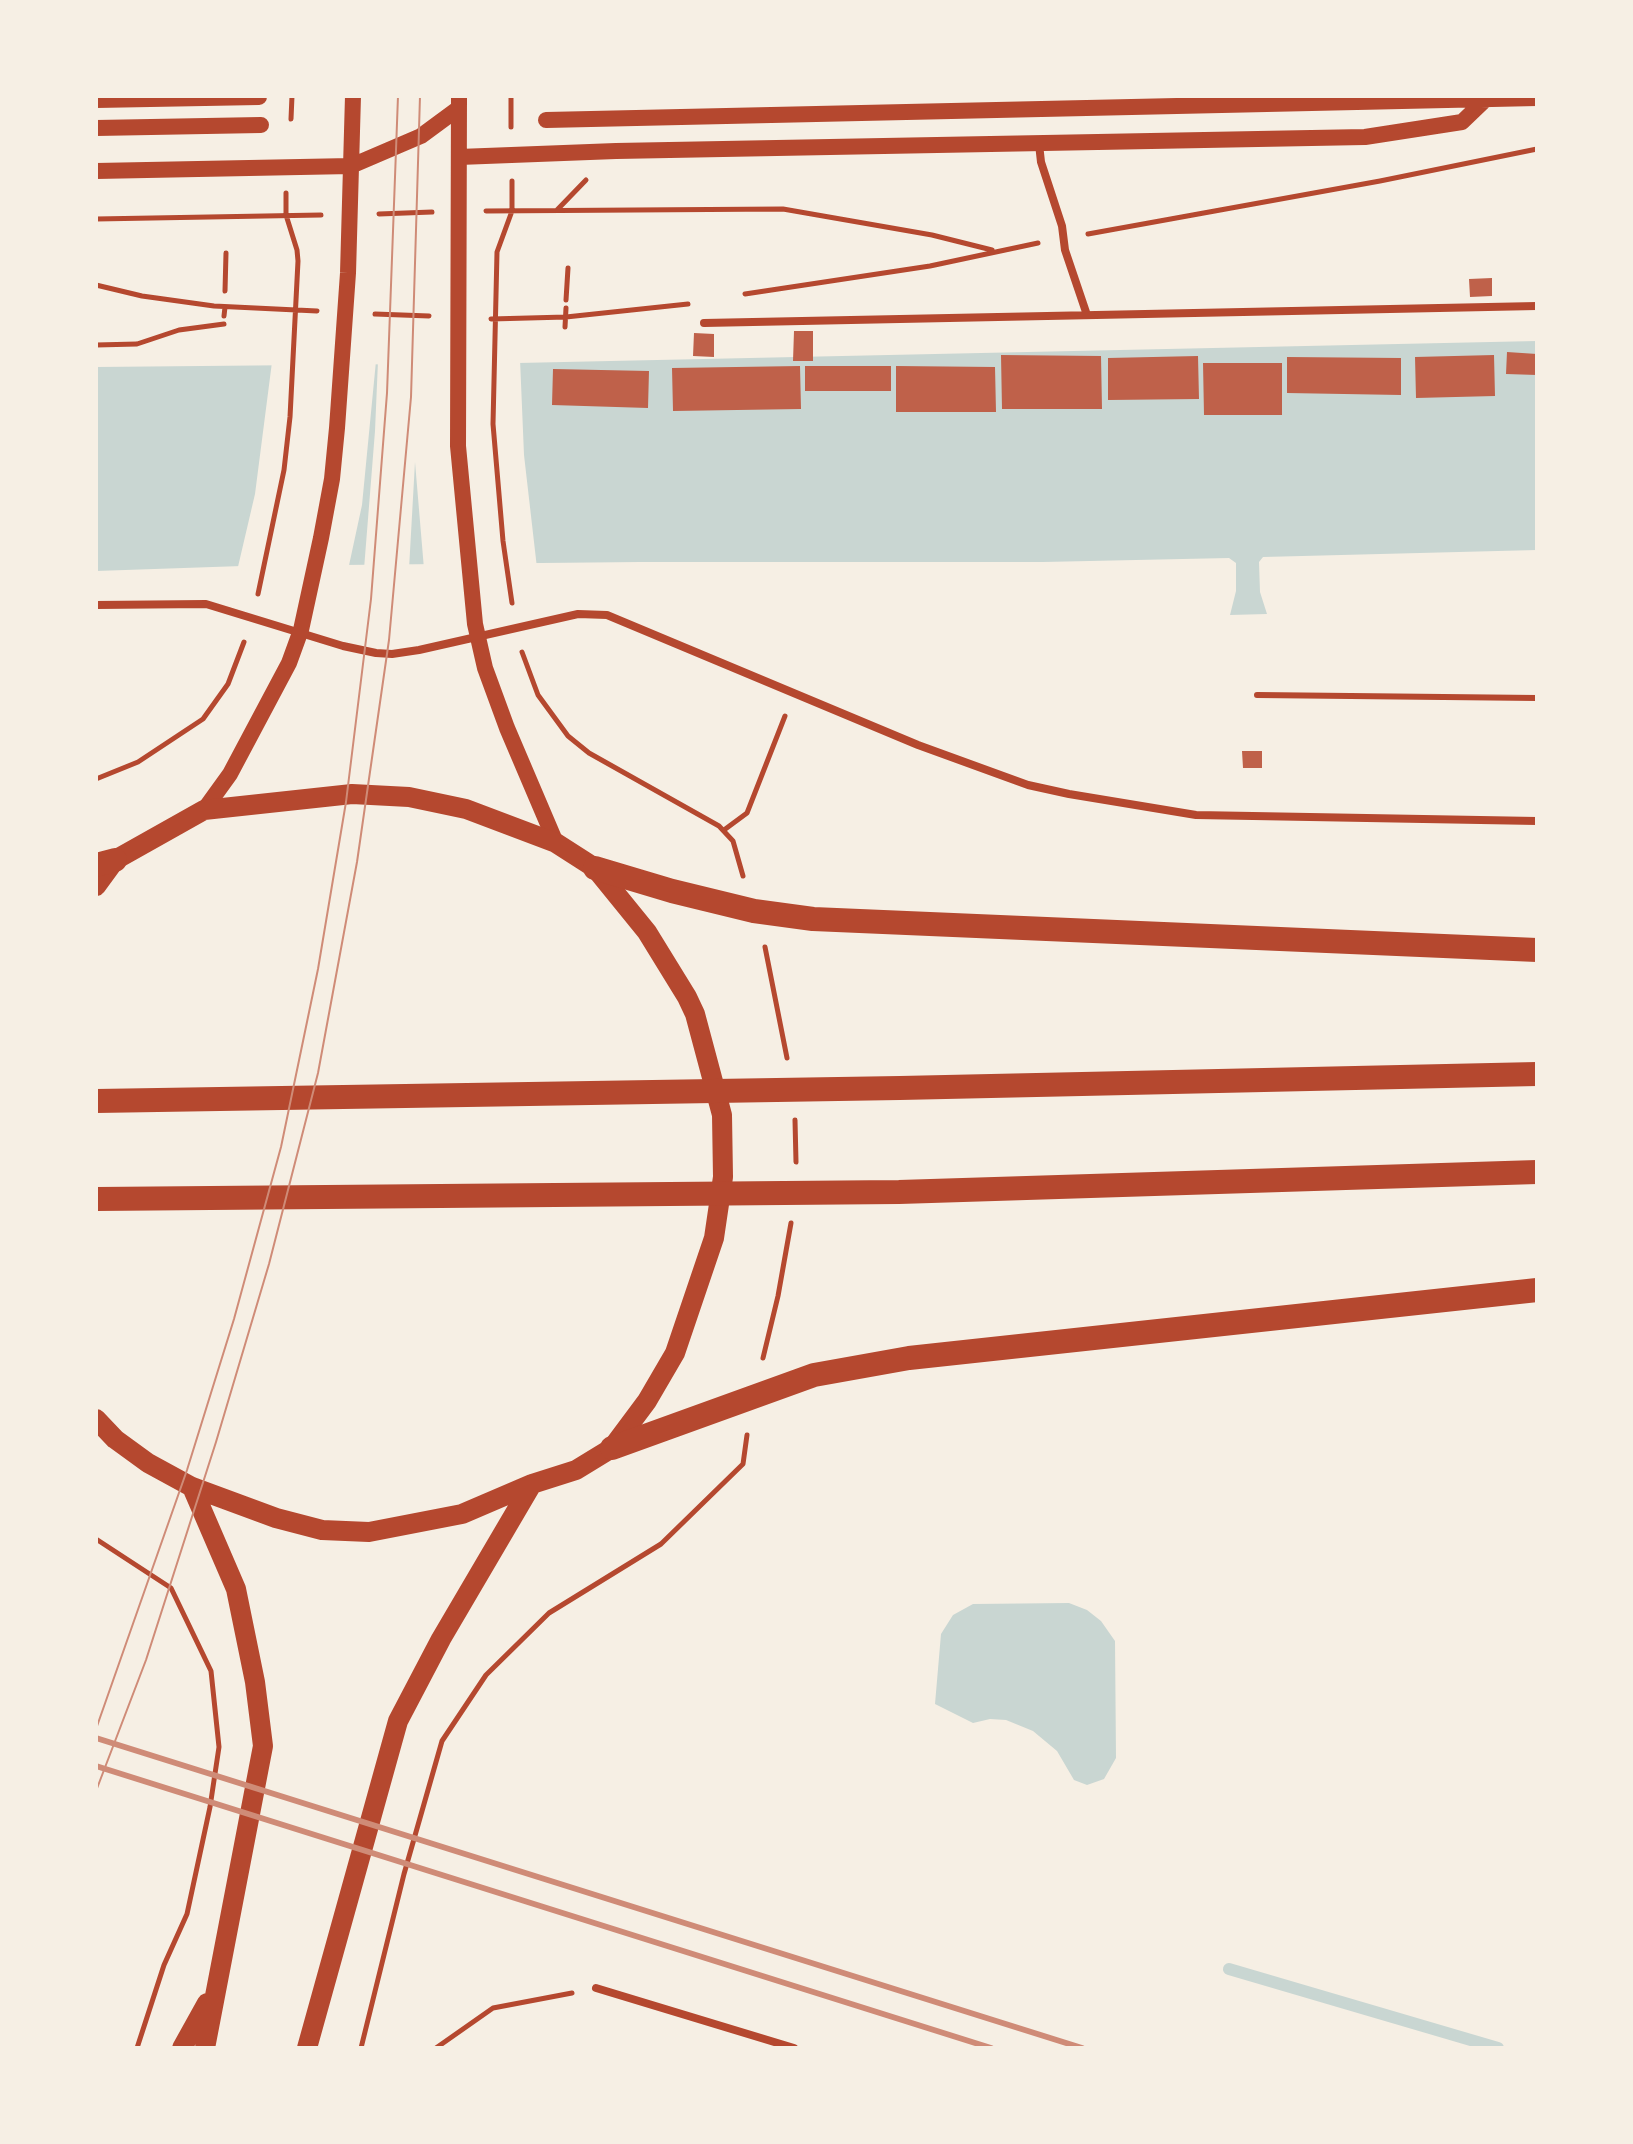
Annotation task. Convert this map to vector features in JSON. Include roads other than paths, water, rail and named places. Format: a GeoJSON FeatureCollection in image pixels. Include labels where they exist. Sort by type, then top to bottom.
{"type":"FeatureCollection","features":[{"type":"Feature","properties":{"kind":"highway"},"geometry":{"type":"LineString","coordinates":[[595,868],[754,911],[813,919],[1537,950]]}},
{"type":"Feature","properties":{"kind":"highway"},"geometry":{"type":"LineString","coordinates":[[96,1101],[1537,1074]]}},
{"type":"Feature","properties":{"kind":"highway"},"geometry":{"type":"LineString","coordinates":[[96,1199],[899,1192],[1537,1172]]}},
{"type":"Feature","properties":{"kind":"highway"},"geometry":{"type":"LineString","coordinates":[[612,1448],[814,1375],[909,1358],[1537,1290]]}},
{"type":"Feature","properties":{"kind":"main road"},"geometry":{"type":"LineString","coordinates":[[204,810],[238,761],[289,663],[301,630],[332,479],[348,273],[353,96]]}},
{"type":"Feature","properties":{"kind":"main road"},"geometry":{"type":"LineString","coordinates":[[96,100],[259,97]]}},
{"type":"Feature","properties":{"kind":"main road"},"geometry":{"type":"LineString","coordinates":[[546,120],[1537,98]]}},
{"type":"Feature","properties":{"kind":"main road"},"geometry":{"type":"LineString","coordinates":[[459,157],[616,151],[1365,137],[1462,122],[1486,99]]}},
{"type":"Feature","properties":{"kind":"main road"},"geometry":{"type":"LineString","coordinates":[[96,171],[351,166],[421,136],[459,102]]}},
{"type":"Feature","properties":{"kind":"main road"},"geometry":{"type":"LineString","coordinates":[[459,102],[458,446],[475,624],[485,668],[507,728],[556,843]]}},
{"type":"Feature","properties":{"kind":"main road"},"geometry":{"type":"LineString","coordinates":[[96,128],[261,125]]}},
{"type":"Feature","properties":{"kind":"main road"},"geometry":{"type":"LineString","coordinates":[[96,886],[105,862],[204,810],[352,794],[409,797],[466,809],[556,843],[595,868],[647,932],[687,997],[695,1014],[722,1115],[723,1177],[714,1238],[675,1353],[647,1401],[612,1448],[576,1470],[532,1484],[462,1514],[369,1532],[322,1530],[276,1518],[192,1487],[148,1463],[115,1439],[96,1419]]}},
{"type":"Feature","properties":{"kind":"main road"},"geometry":{"type":"LineString","coordinates":[[307,2048],[398,1721],[453,1617],[532,1484]]}},
{"type":"Feature","properties":{"kind":"main road"},"geometry":{"type":"LineString","coordinates":[[192,1487],[236,1589],[255,1682],[263,1746],[205,2048]]}},
{"type":"Feature","properties":{"kind":"main road"},"geometry":{"type":"LineString","coordinates":[[182,2048],[218,1982]]}},
{"type":"Feature","properties":{"kind":"street"},"geometry":{"type":"LineString","coordinates":[[1039,144],[1065,250],[1087,315]]}},
{"type":"Feature","properties":{"kind":"street"},"geometry":{"type":"LineString","coordinates":[[704,323],[1537,306]]}},
{"type":"Feature","properties":{"kind":"street"},"geometry":{"type":"LineString","coordinates":[[96,605],[206,604],[343,646],[392,654],[578,614],[607,615],[918,745],[1028,785],[1055,791],[1196,815],[1537,821]]}},
{"type":"Feature","properties":{"kind":"street"},"geometry":{"type":"LineString","coordinates":[[596,1988],[794,2048]]}},
{"type":"Feature","properties":{"kind":"lane"},"geometry":{"type":"LineString","coordinates":[[1257,695],[1537,698]]}},
{"type":"Feature","properties":{"kind":"waterway"},"geometry":{"type":"LineString","coordinates":[[1229,1969],[1498,2048]]}},
{"type":"Feature","properties":{"kind":"tram line"},"geometry":{"type":"LineString","coordinates":[[96,1729],[187,1470],[234,1319],[281,1147],[318,969],[346,802],[371,599],[387,393],[398,96]]}},
{"type":"Feature","properties":{"kind":"tram line"},"geometry":{"type":"LineString","coordinates":[[96,1791],[146,1660],[216,1442],[269,1264],[318,1073],[357,862],[389,640],[411,397],[420,96]]}},
{"type":"Feature","properties":{"kind":"railway"},"geometry":{"type":"LineString","coordinates":[[96,1738],[1082,2048]]}},
{"type":"Feature","properties":{"kind":"railway"},"geometry":{"type":"LineString","coordinates":[[96,1766],[991,2048]]}}]}
